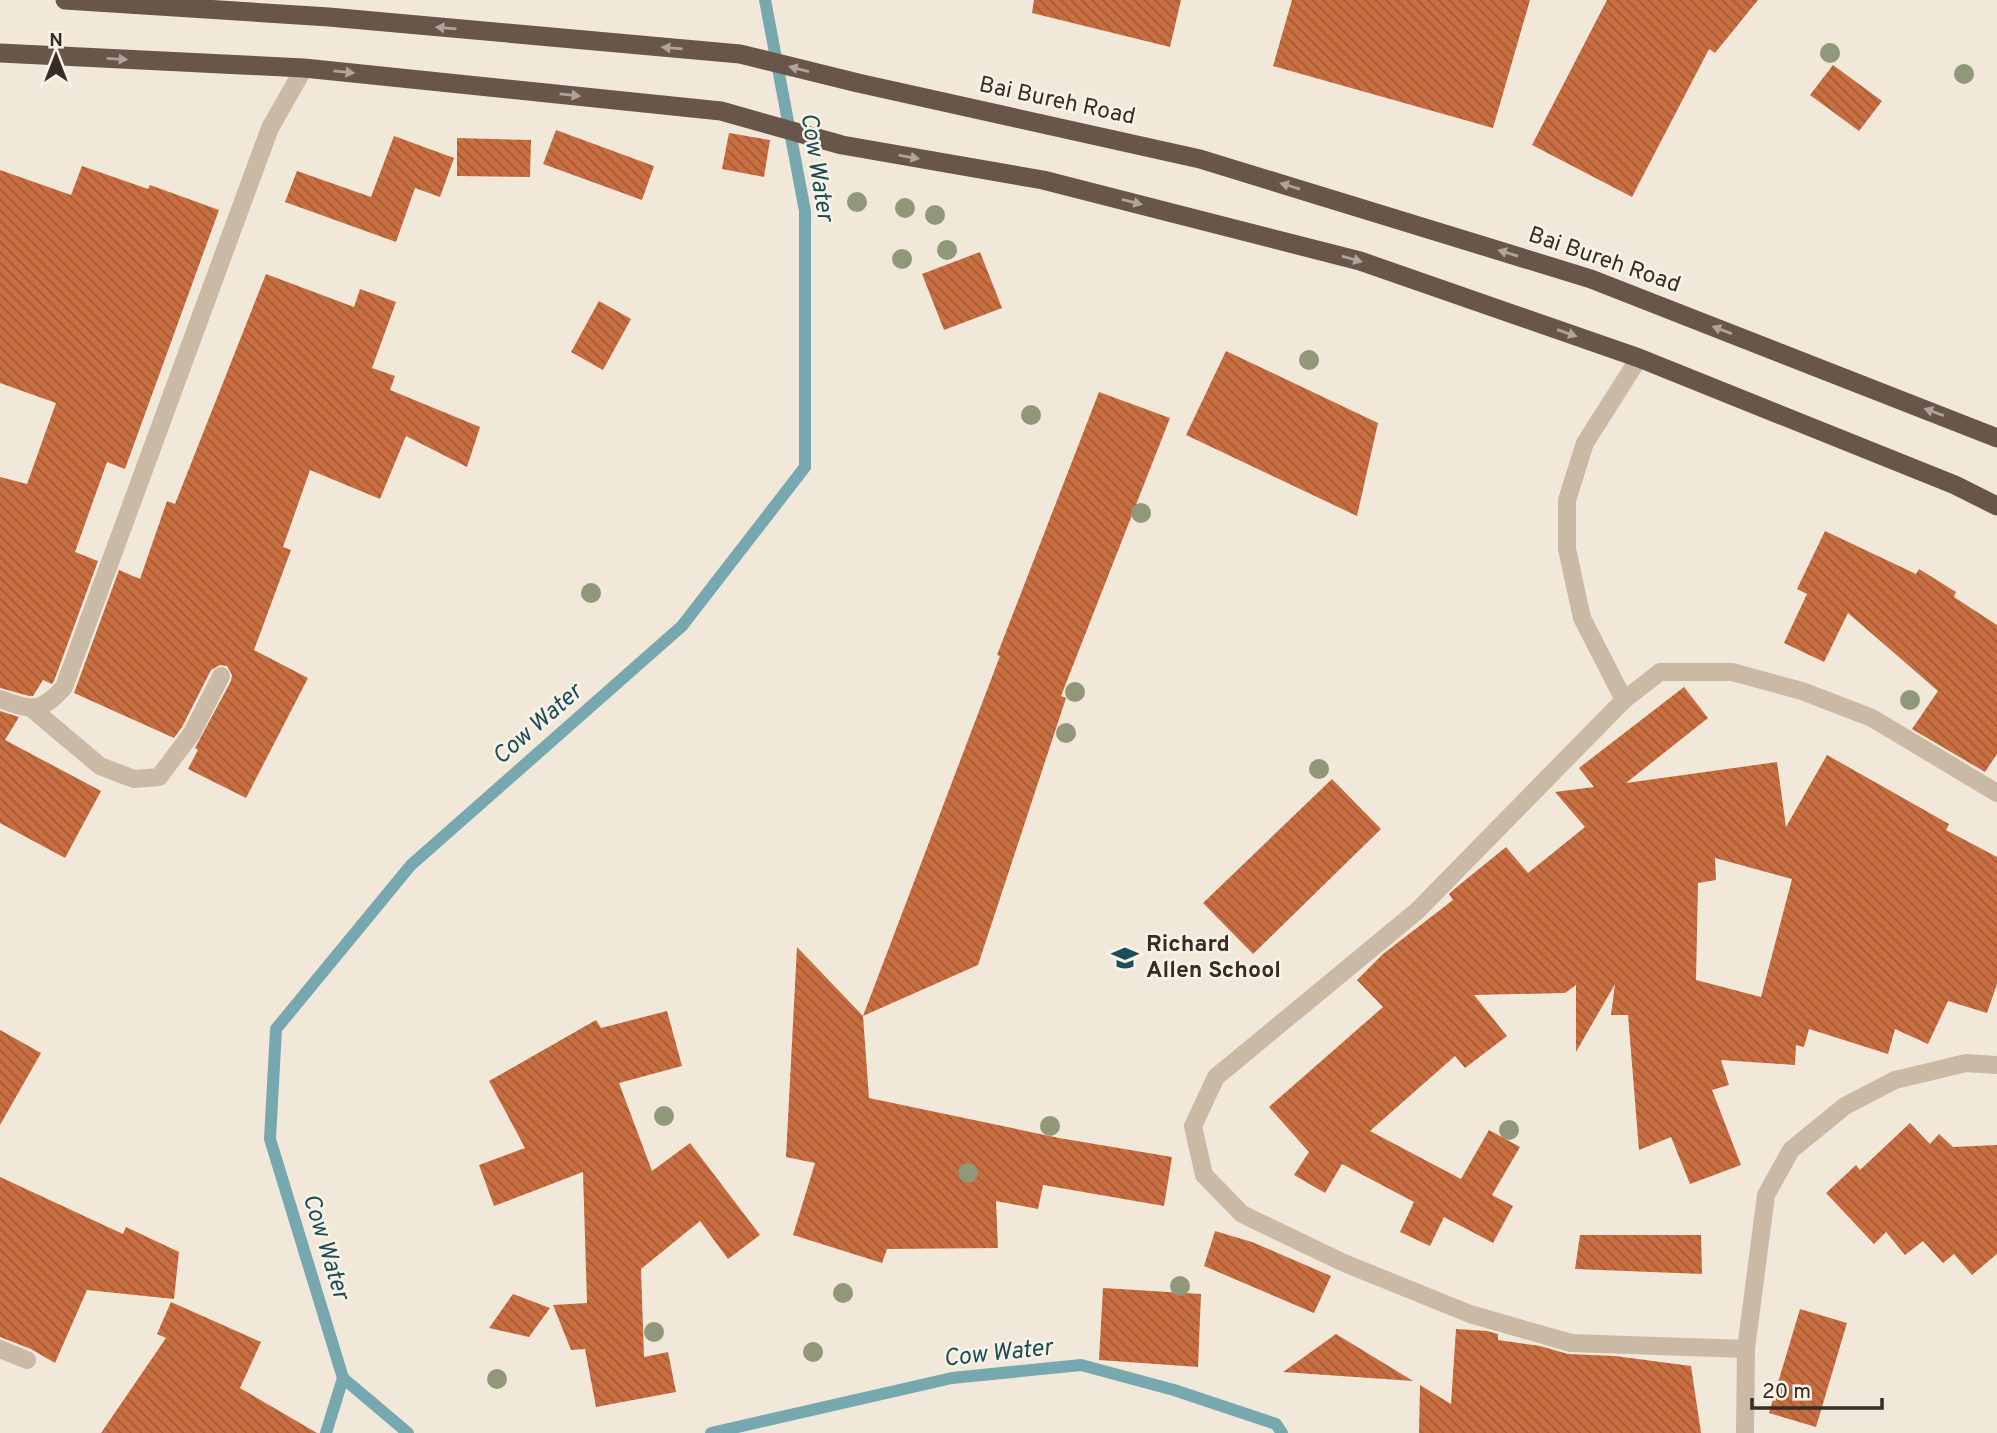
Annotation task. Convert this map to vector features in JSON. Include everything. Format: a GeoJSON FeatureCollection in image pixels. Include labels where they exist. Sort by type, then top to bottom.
{"type":"FeatureCollection","features":[{"type":"Feature","properties":{"kind":"highway","name":"Bai Bureh Road"},"geometry":{"type":"LineString","coordinates":[[65,0],[329,18],[740,54],[1200,159],[1591,279],[1997,438]]}},
{"type":"Feature","properties":{"kind":"highway"},"geometry":{"type":"LineString","coordinates":[[0,53],[304,68],[721,111],[842,145],[1044,180],[1360,261],[1639,358],[1955,485],[1997,506]]}},
{"type":"Feature","properties":{"kind":"street"},"geometry":{"type":"LineString","coordinates":[[31,708],[50,703],[64,687],[270,128],[304,68]]}},
{"type":"Feature","properties":{"kind":"street"},"geometry":{"type":"LineString","coordinates":[[1624,700],[1582,618],[1567,549],[1567,500],[1585,443],[1639,358]]}},
{"type":"Feature","properties":{"kind":"street"},"geometry":{"type":"LineString","coordinates":[[1746,1349],[1571,1343],[1470,1314],[1344,1263],[1242,1214],[1204,1175],[1193,1126],[1216,1077],[1417,911],[1624,700],[1660,672],[1732,672],[1801,691],[1872,718],[1997,793]]}},
{"type":"Feature","properties":{"kind":"street"},"geometry":{"type":"LineString","coordinates":[[0,699],[31,708],[100,766],[134,779],[159,777],[192,733],[221,676]]}},
{"type":"Feature","properties":{"kind":"street"},"geometry":{"type":"LineString","coordinates":[[1745,1433],[1746,1349],[1766,1195],[1791,1150],[1844,1106],[1895,1080],[1966,1063],[1997,1065]]}},
{"type":"Feature","properties":{"kind":"street"},"geometry":{"type":"LineString","coordinates":[[0,1349],[27,1360]]}},
{"type":"Feature","properties":{"kind":"building"},"geometry":{"type":"Polygon","coordinates":[[[1034,0],[1181,0],[1170,47],[1032,13],[1034,0]]]}},
{"type":"Feature","properties":{"kind":"building"},"geometry":{"type":"Polygon","coordinates":[[[1292,0],[1530,0],[1493,128],[1273,66],[1292,0]]]}},
{"type":"Feature","properties":{"kind":"building"},"geometry":{"type":"Polygon","coordinates":[[[1607,0],[1758,0],[1715,53],[1709,49],[1632,197],[1532,145],[1607,0]]]}},
{"type":"Feature","properties":{"kind":"building"},"geometry":{"type":"Polygon","coordinates":[[[1833,65],[1882,101],[1859,131],[1810,95],[1833,65]]]}},
{"type":"Feature","properties":{"kind":"building"},"geometry":{"type":"Polygon","coordinates":[[[556,130],[654,166],[642,200],[543,164],[556,130]]]}},
{"type":"Feature","properties":{"kind":"building"},"geometry":{"type":"Polygon","coordinates":[[[729,133],[770,140],[764,177],[722,169],[729,133]]]}},
{"type":"Feature","properties":{"kind":"building"},"geometry":{"type":"Polygon","coordinates":[[[394,136],[454,158],[440,197],[415,188],[396,242],[285,202],[297,171],[371,197],[394,136]]]}},
{"type":"Feature","properties":{"kind":"building"},"geometry":{"type":"Polygon","coordinates":[[[457,138],[531,140],[530,177],[457,176],[457,138]]]}},
{"type":"Feature","properties":{"kind":"building"},"geometry":{"type":"Polygon","coordinates":[[[82,166],[148,189],[150,185],[219,210],[125,469],[107,462],[75,552],[98,561],[54,681],[52,684],[43,680],[33,696],[29,696],[0,688],[0,477],[27,484],[56,403],[0,383],[0,170],[71,195],[82,166]]]}},
{"type":"Feature","properties":{"kind":"building"},"geometry":{"type":"Polygon","coordinates":[[[980,252],[1002,308],[944,330],[922,274],[980,252]]]}},
{"type":"Feature","properties":{"kind":"building"},"geometry":{"type":"Polygon","coordinates":[[[266,274],[354,307],[360,289],[396,302],[372,368],[395,376],[390,390],[480,427],[467,467],[406,436],[380,499],[310,470],[283,547],[291,550],[254,650],[308,678],[246,798],[188,769],[198,750],[195,748],[231,681],[232,675],[227,666],[220,665],[211,670],[174,738],[74,693],[119,570],[140,579],[167,501],[175,504],[266,274]]]}},
{"type":"Feature","properties":{"kind":"building"},"geometry":{"type":"Polygon","coordinates":[[[599,301],[631,319],[603,370],[571,352],[599,301]]]}},
{"type":"Feature","properties":{"kind":"building"},"geometry":{"type":"Polygon","coordinates":[[[1226,351],[1378,423],[1357,516],[1186,435],[1226,351]]]}},
{"type":"Feature","properties":{"kind":"building"},"geometry":{"type":"Polygon","coordinates":[[[1099,392],[1170,418],[1061,696],[1066,698],[978,965],[863,1016],[1000,656],[997,655],[1099,392]]]}},
{"type":"Feature","properties":{"kind":"building"},"geometry":{"type":"Polygon","coordinates":[[[1825,531],[1916,574],[1919,569],[1956,592],[1954,597],[1997,625],[1997,754],[1985,772],[1912,729],[1938,691],[1848,613],[1824,662],[1784,643],[1807,594],[1797,589],[1825,531]]]}},
{"type":"Feature","properties":{"kind":"building"},"geometry":{"type":"Polygon","coordinates":[[[1684,687],[1708,718],[1626,783],[1777,762],[1786,827],[1827,755],[1949,824],[1946,830],[1997,857],[1997,984],[1987,1013],[1948,1001],[1928,1044],[1895,1029],[1888,1054],[1809,1029],[1804,1047],[1796,1045],[1795,1065],[1721,1060],[1729,1085],[1712,1090],[1741,1165],[1690,1184],[1671,1137],[1639,1150],[1628,1015],[1611,1015],[1615,984],[1576,1052],[1576,985],[1565,993],[1474,995],[1507,1036],[1465,1068],[1455,1056],[1370,1131],[1461,1179],[1489,1130],[1520,1147],[1492,1195],[1513,1206],[1493,1243],[1444,1217],[1430,1246],[1400,1232],[1414,1202],[1342,1164],[1325,1193],[1294,1175],[1309,1152],[1269,1107],[1383,1007],[1357,980],[1383,954],[1453,900],[1449,894],[1458,886],[1506,847],[1528,873],[1585,827],[1555,792],[1594,787],[1579,768],[1684,687]],[[1715,858],[1716,880],[1698,883],[1696,980],[1761,997],[1792,879],[1715,858]]]}},
{"type":"Feature","properties":{"kind":"building"},"geometry":{"type":"Polygon","coordinates":[[[0,711],[19,717],[5,740],[101,791],[65,858],[0,823],[0,711]]]}},
{"type":"Feature","properties":{"kind":"building"},"geometry":{"type":"Polygon","coordinates":[[[1332,779],[1381,829],[1253,954],[1203,903],[1332,779]]]}},
{"type":"Feature","properties":{"kind":"building"},"geometry":{"type":"Polygon","coordinates":[[[797,947],[863,1016],[869,1098],[1059,1138],[1172,1157],[1164,1206],[1043,1185],[1038,1209],[996,1201],[998,1248],[887,1249],[882,1263],[793,1235],[815,1163],[786,1157],[797,947]]]}},
{"type":"Feature","properties":{"kind":"building"},"geometry":{"type":"Polygon","coordinates":[[[667,1011],[682,1066],[619,1083],[652,1171],[690,1143],[760,1235],[728,1259],[700,1221],[641,1269],[644,1357],[668,1352],[676,1392],[596,1407],[585,1349],[571,1350],[553,1305],[587,1303],[583,1172],[494,1206],[479,1165],[525,1148],[489,1081],[596,1020],[601,1028],[667,1011]]]}},
{"type":"Feature","properties":{"kind":"building"},"geometry":{"type":"Polygon","coordinates":[[[0,1030],[41,1053],[0,1125],[0,1030]]]}},
{"type":"Feature","properties":{"kind":"building"},"geometry":{"type":"Polygon","coordinates":[[[1910,1123],[1930,1144],[1939,1134],[1953,1147],[1997,1145],[1997,1254],[1972,1275],[1954,1254],[1943,1263],[1923,1241],[1905,1255],[1886,1232],[1874,1244],[1826,1193],[1856,1165],[1860,1170],[1910,1123]]]}},
{"type":"Feature","properties":{"kind":"building"},"geometry":{"type":"Polygon","coordinates":[[[0,1177],[123,1234],[126,1227],[179,1252],[174,1299],[87,1290],[55,1363],[31,1349],[0,1337],[0,1177]]]}},
{"type":"Feature","properties":{"kind":"building"},"geometry":{"type":"Polygon","coordinates":[[[1215,1231],[1252,1242],[1331,1276],[1314,1313],[1204,1266],[1215,1231]]]}},
{"type":"Feature","properties":{"kind":"building"},"geometry":{"type":"Polygon","coordinates":[[[1580,1235],[1701,1235],[1702,1274],[1575,1269],[1580,1235]]]}},
{"type":"Feature","properties":{"kind":"building"},"geometry":{"type":"Polygon","coordinates":[[[1103,1288],[1201,1294],[1198,1367],[1099,1360],[1103,1288]]]}},
{"type":"Feature","properties":{"kind":"building"},"geometry":{"type":"Polygon","coordinates":[[[513,1294],[550,1308],[529,1337],[489,1328],[513,1294]]]}},
{"type":"Feature","properties":{"kind":"building"},"geometry":{"type":"Polygon","coordinates":[[[171,1302],[261,1342],[240,1388],[317,1433],[101,1433],[166,1338],[157,1334],[171,1302]]]}},
{"type":"Feature","properties":{"kind":"building"},"geometry":{"type":"Polygon","coordinates":[[[1800,1309],[1847,1323],[1816,1427],[1769,1413],[1800,1309]]]}},
{"type":"Feature","properties":{"kind":"building"},"geometry":{"type":"Polygon","coordinates":[[[1456,1329],[1487,1331],[1498,1334],[1498,1340],[1540,1346],[1568,1354],[1615,1356],[1691,1366],[1701,1433],[1419,1433],[1420,1385],[1451,1404],[1456,1329]]]}},
{"type":"Feature","properties":{"kind":"building"},"geometry":{"type":"Polygon","coordinates":[[[1336,1334],[1413,1381],[1283,1372],[1336,1334]]]}},
{"type":"Feature","properties":{"kind":"waterway","name":"Cow Water"},"geometry":{"type":"LineString","coordinates":[[408,1433],[343,1378],[270,1139],[276,1029],[411,865],[682,626],[805,467],[805,211],[765,0]]}},
{"type":"Feature","properties":{"kind":"waterway","name":"Cow Water"},"geometry":{"type":"LineString","coordinates":[[711,1433],[952,1378],[1081,1365],[1174,1390],[1276,1424],[1282,1433]]}},
{"type":"Feature","properties":{"kind":"waterway"},"geometry":{"type":"LineString","coordinates":[[326,1433],[343,1378]]}},
{"type":"Feature","properties":{"kind":"place","name":"Richard Allen School"},"geometry":{"type":"Point","coordinates":[1125,958]}}]}
